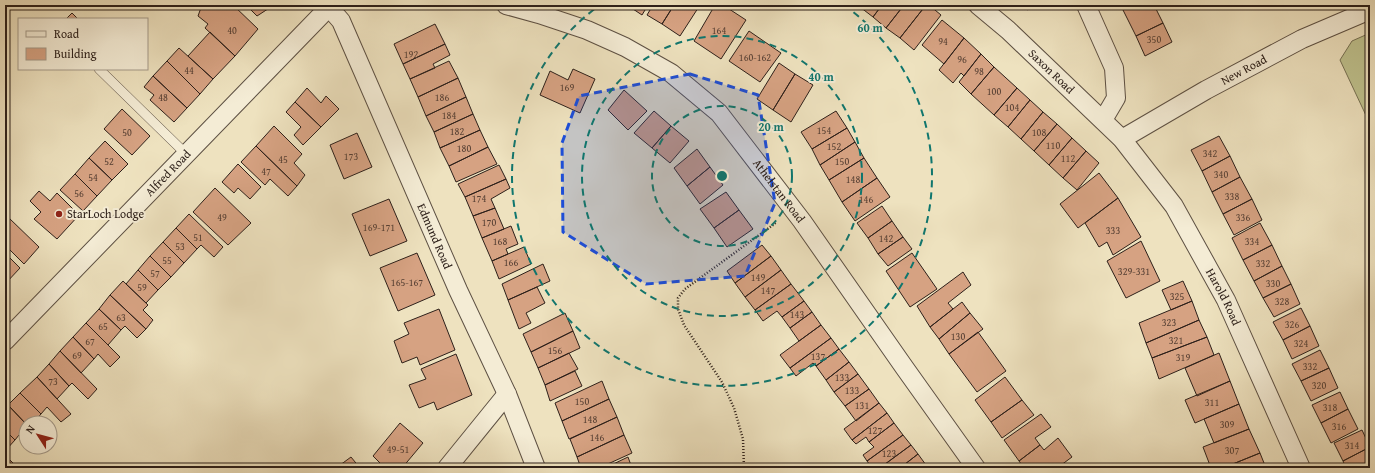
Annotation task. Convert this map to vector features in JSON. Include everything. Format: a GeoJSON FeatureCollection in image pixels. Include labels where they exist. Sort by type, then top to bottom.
{"type":"FeatureCollection","features":[{"type":"Feature","properties":{"kind":"street","name":"Athelstan Road"},"geometry":{"type":"LineString","coordinates":[[506,5],[540,14],[587,30],[625,47],[671,73],[720,114],[794,210],[976,468]]}},
{"type":"Feature","properties":{"kind":"street","name":"Saxon Road"},"geometry":{"type":"LineString","coordinates":[[978,5],[1008,30],[1122,139]]}},
{"type":"Feature","properties":{"kind":"street"},"geometry":{"type":"LineString","coordinates":[[1086,5],[1114,68],[1116,98],[1103,120]]}},
{"type":"Feature","properties":{"kind":"street","name":"Alfred Road"},"geometry":{"type":"LineString","coordinates":[[5,340],[329,6]]}},
{"type":"Feature","properties":{"kind":"street","name":"Edmund Road"},"geometry":{"type":"LineString","coordinates":[[329,6],[341,21],[458,290],[507,394],[536,468]]}},
{"type":"Feature","properties":{"kind":"street","name":"New Road"},"geometry":{"type":"LineString","coordinates":[[1122,139],[1206,90],[1302,39],[1370,10]]}},
{"type":"Feature","properties":{"kind":"street","name":"Harold Road"},"geometry":{"type":"LineString","coordinates":[[1122,139],[1174,206],[1226,300],[1301,468]]}},
{"type":"Feature","properties":{"kind":"street"},"geometry":{"type":"LineString","coordinates":[[447,468],[507,394]]}},
{"type":"Feature","properties":{"kind":"lane"},"geometry":{"type":"LineString","coordinates":[[100,70],[186,154]]}},
{"type":"Feature","properties":{"kind":"path"},"geometry":{"type":"LineString","coordinates":[[744,468],[743,439],[740,424],[734,408],[722,382],[684,326],[678,309],[678,298],[685,289],[794,210]]}},
{"type":"Feature","properties":{"kind":"highlighted area"},"geometry":{"type":"Polygon","coordinates":[[[690,74],[758,95],[775,203],[745,276],[646,284],[563,232],[562,143],[579,96],[690,74]]]}},
{"type":"Feature","properties":{"kind":"green space"},"geometry":{"type":"Polygon","coordinates":[[[1370,33],[1370,124],[1340,60],[1352,41],[1370,33]]]}},
{"type":"Feature","properties":{"kind":"building"},"geometry":{"type":"Polygon","coordinates":[[[202,5],[226,5],[228,8],[233,5],[258,29],[235,56],[205,28],[208,24],[198,16],[202,5]]]}},
{"type":"Feature","properties":{"kind":"building"},"geometry":{"type":"Polygon","coordinates":[[[246,5],[274,5],[257,16],[246,5]]]}},
{"type":"Feature","properties":{"kind":"building"},"geometry":{"type":"Polygon","coordinates":[[[627,5],[648,5],[642,15],[627,5]]]}},
{"type":"Feature","properties":{"kind":"building"},"geometry":{"type":"Polygon","coordinates":[[[653,5],[674,5],[662,24],[647,15],[653,5]]]}},
{"type":"Feature","properties":{"kind":"building"},"geometry":{"type":"Polygon","coordinates":[[[674,5],[700,5],[680,36],[662,24],[674,5]]]}},
{"type":"Feature","properties":{"kind":"building"},"geometry":{"type":"Polygon","coordinates":[[[715,5],[723,5],[746,20],[721,59],[694,41],[715,5]]]}},
{"type":"Feature","properties":{"kind":"building"},"geometry":{"type":"Polygon","coordinates":[[[861,5],[882,5],[873,17],[860,7],[861,5]]]}},
{"type":"Feature","properties":{"kind":"building"},"geometry":{"type":"Polygon","coordinates":[[[882,5],[904,5],[886,28],[873,17],[882,5]]]}},
{"type":"Feature","properties":{"kind":"building"},"geometry":{"type":"Polygon","coordinates":[[[904,5],[926,5],[900,38],[886,28],[904,5]]]}},
{"type":"Feature","properties":{"kind":"building"},"geometry":{"type":"Polygon","coordinates":[[[926,5],[929,5],[941,15],[914,50],[900,38],[926,5]]]}},
{"type":"Feature","properties":{"kind":"building"},"geometry":{"type":"Polygon","coordinates":[[[1021,5],[1031,5],[1028,10],[1021,5]]]}},
{"type":"Feature","properties":{"kind":"building"},"geometry":{"type":"Polygon","coordinates":[[[1132,5],[1154,5],[1163,23],[1136,36],[1123,10],[1132,5]]]}},
{"type":"Feature","properties":{"kind":"building"},"geometry":{"type":"Polygon","coordinates":[[[72,13],[77,18],[67,18],[72,13]]]}},
{"type":"Feature","properties":{"kind":"building"},"geometry":{"type":"Polygon","coordinates":[[[942,20],[964,38],[944,64],[922,45],[942,20]]]}},
{"type":"Feature","properties":{"kind":"building"},"geometry":{"type":"Polygon","coordinates":[[[1163,23],[1172,42],[1145,56],[1136,36],[1163,23]]]}},
{"type":"Feature","properties":{"kind":"building"},"geometry":{"type":"Polygon","coordinates":[[[435,24],[445,44],[403,64],[394,44],[435,24]]]}},
{"type":"Feature","properties":{"kind":"building"},"geometry":{"type":"Polygon","coordinates":[[[749,31],[781,53],[760,82],[729,61],[749,31]]]}},
{"type":"Feature","properties":{"kind":"building"},"geometry":{"type":"Polygon","coordinates":[[[210,32],[235,56],[213,79],[188,56],[210,32]]]}},
{"type":"Feature","properties":{"kind":"building"},"geometry":{"type":"Polygon","coordinates":[[[964,38],[981,54],[964,76],[961,73],[953,83],[939,70],[964,38]]]}},
{"type":"Feature","properties":{"kind":"building"},"geometry":{"type":"Polygon","coordinates":[[[445,44],[450,55],[433,64],[435,68],[410,79],[403,64],[445,44]]]}},
{"type":"Feature","properties":{"kind":"building"},"geometry":{"type":"Polygon","coordinates":[[[179,48],[213,79],[200,94],[167,61],[179,48]]]}},
{"type":"Feature","properties":{"kind":"building"},"geometry":{"type":"Polygon","coordinates":[[[981,54],[994,67],[971,94],[959,82],[981,54]]]}},
{"type":"Feature","properties":{"kind":"building"},"geometry":{"type":"Polygon","coordinates":[[[167,61],[200,94],[187,108],[153,76],[167,61]]]}},
{"type":"Feature","properties":{"kind":"building"},"geometry":{"type":"Polygon","coordinates":[[[449,61],[458,78],[418,97],[410,79],[449,61]]]}},
{"type":"Feature","properties":{"kind":"building"},"geometry":{"type":"Polygon","coordinates":[[[779,63],[795,74],[773,110],[757,99],[779,63]]]}},
{"type":"Feature","properties":{"kind":"building"},"geometry":{"type":"Polygon","coordinates":[[[994,67],[1017,88],[994,115],[971,94],[994,67]]]}},
{"type":"Feature","properties":{"kind":"building"},"geometry":{"type":"Polygon","coordinates":[[[573,69],[595,79],[580,113],[540,95],[550,71],[568,80],[573,69]]]}},
{"type":"Feature","properties":{"kind":"building"},"geometry":{"type":"Polygon","coordinates":[[[795,74],[813,85],[791,122],[773,110],[795,74]]]}},
{"type":"Feature","properties":{"kind":"building"},"geometry":{"type":"Polygon","coordinates":[[[153,76],[187,108],[174,122],[150,100],[154,95],[144,87],[153,76]]]}},
{"type":"Feature","properties":{"kind":"building"},"geometry":{"type":"Polygon","coordinates":[[[458,78],[466,97],[426,116],[418,97],[458,78]]]}},
{"type":"Feature","properties":{"kind":"building"},"geometry":{"type":"Polygon","coordinates":[[[307,88],[321,103],[326,96],[339,109],[321,127],[295,102],[307,88]]]}},
{"type":"Feature","properties":{"kind":"building"},"geometry":{"type":"Polygon","coordinates":[[[1017,88],[1030,100],[1008,127],[994,115],[1017,88]]]}},
{"type":"Feature","properties":{"kind":"building"},"geometry":{"type":"Polygon","coordinates":[[[624,90],[647,111],[628,130],[608,110],[624,90]]]}},
{"type":"Feature","properties":{"kind":"building"},"geometry":{"type":"Polygon","coordinates":[[[466,97],[473,114],[434,132],[426,116],[466,97]]]}},
{"type":"Feature","properties":{"kind":"building"},"geometry":{"type":"Polygon","coordinates":[[[1030,100],[1043,112],[1021,139],[1008,127],[1030,100]]]}},
{"type":"Feature","properties":{"kind":"building"},"geometry":{"type":"Polygon","coordinates":[[[295,102],[321,127],[303,145],[294,135],[301,127],[286,112],[295,102]]]}},
{"type":"Feature","properties":{"kind":"building"},"geometry":{"type":"Polygon","coordinates":[[[122,109],[150,136],[132,155],[104,129],[122,109]]]}},
{"type":"Feature","properties":{"kind":"building"},"geometry":{"type":"Polygon","coordinates":[[[654,111],[671,126],[652,148],[634,133],[654,111]]]}},
{"type":"Feature","properties":{"kind":"building"},"geometry":{"type":"Polygon","coordinates":[[[836,111],[847,128],[812,149],[801,132],[836,111]]]}},
{"type":"Feature","properties":{"kind":"building"},"geometry":{"type":"Polygon","coordinates":[[[1043,112],[1057,124],[1034,151],[1021,139],[1043,112]]]}},
{"type":"Feature","properties":{"kind":"building"},"geometry":{"type":"Polygon","coordinates":[[[473,114],[480,130],[440,148],[434,132],[473,114]]]}},
{"type":"Feature","properties":{"kind":"building"},"geometry":{"type":"Polygon","coordinates":[[[1057,124],[1072,138],[1049,165],[1034,151],[1057,124]]]}},
{"type":"Feature","properties":{"kind":"building"},"geometry":{"type":"Polygon","coordinates":[[[274,126],[302,154],[294,163],[305,175],[297,186],[256,146],[274,126]]]}},
{"type":"Feature","properties":{"kind":"building"},"geometry":{"type":"Polygon","coordinates":[[[671,126],[689,141],[670,163],[652,148],[671,126]]]}},
{"type":"Feature","properties":{"kind":"building"},"geometry":{"type":"Polygon","coordinates":[[[847,128],[855,142],[820,165],[812,149],[847,128]]]}},
{"type":"Feature","properties":{"kind":"building"},"geometry":{"type":"Polygon","coordinates":[[[480,130],[488,147],[449,166],[440,148],[480,130]]]}},
{"type":"Feature","properties":{"kind":"building"},"geometry":{"type":"Polygon","coordinates":[[[357,133],[372,167],[344,179],[330,145],[357,133]]]}},
{"type":"Feature","properties":{"kind":"building"},"geometry":{"type":"Polygon","coordinates":[[[1219,136],[1230,156],[1202,171],[1191,150],[1219,136]]]}},
{"type":"Feature","properties":{"kind":"building"},"geometry":{"type":"Polygon","coordinates":[[[1072,138],[1086,151],[1063,178],[1049,165],[1072,138]]]}},
{"type":"Feature","properties":{"kind":"building"},"geometry":{"type":"Polygon","coordinates":[[[105,141],[128,164],[112,180],[89,158],[105,141]]]}},
{"type":"Feature","properties":{"kind":"building"},"geometry":{"type":"Polygon","coordinates":[[[855,142],[864,158],[829,180],[820,165],[855,142]]]}},
{"type":"Feature","properties":{"kind":"building"},"geometry":{"type":"Polygon","coordinates":[[[256,146],[297,186],[288,196],[270,179],[265,185],[241,162],[256,146]]]}},
{"type":"Feature","properties":{"kind":"building"},"geometry":{"type":"Polygon","coordinates":[[[488,147],[497,164],[456,182],[449,166],[488,147]]]}},
{"type":"Feature","properties":{"kind":"building"},"geometry":{"type":"Polygon","coordinates":[[[697,149],[710,167],[687,186],[674,168],[697,149]]]}},
{"type":"Feature","properties":{"kind":"building"},"geometry":{"type":"Polygon","coordinates":[[[1086,151],[1099,163],[1077,190],[1063,178],[1086,151]]]}},
{"type":"Feature","properties":{"kind":"building"},"geometry":{"type":"Polygon","coordinates":[[[1230,156],[1240,177],[1212,192],[1202,171],[1230,156]]]}},
{"type":"Feature","properties":{"kind":"building"},"geometry":{"type":"Polygon","coordinates":[[[89,158],[112,180],[97,196],[75,174],[89,158]]]}},
{"type":"Feature","properties":{"kind":"building"},"geometry":{"type":"Polygon","coordinates":[[[864,158],[877,178],[842,202],[829,180],[864,158]]]}},
{"type":"Feature","properties":{"kind":"building"},"geometry":{"type":"Polygon","coordinates":[[[238,164],[261,187],[250,199],[238,188],[234,193],[222,182],[238,164]]]}},
{"type":"Feature","properties":{"kind":"building"},"geometry":{"type":"Polygon","coordinates":[[[499,165],[506,179],[465,197],[458,184],[499,165]]]}},
{"type":"Feature","properties":{"kind":"building"},"geometry":{"type":"Polygon","coordinates":[[[710,167],[723,185],[700,204],[687,186],[710,167]]]}},
{"type":"Feature","properties":{"kind":"building"},"geometry":{"type":"Polygon","coordinates":[[[1099,173],[1118,198],[1078,228],[1060,204],[1099,173]]]}},
{"type":"Feature","properties":{"kind":"building"},"geometry":{"type":"Polygon","coordinates":[[[75,174],[97,196],[83,211],[60,190],[75,174]]]}},
{"type":"Feature","properties":{"kind":"building"},"geometry":{"type":"Polygon","coordinates":[[[1240,177],[1252,199],[1223,214],[1212,192],[1240,177]]]}},
{"type":"Feature","properties":{"kind":"building"},"geometry":{"type":"Polygon","coordinates":[[[877,178],[890,197],[855,221],[842,202],[877,178]]]}},
{"type":"Feature","properties":{"kind":"building"},"geometry":{"type":"Polygon","coordinates":[[[506,179],[510,188],[491,199],[495,208],[473,216],[465,197],[506,179]]]}},
{"type":"Feature","properties":{"kind":"building"},"geometry":{"type":"Polygon","coordinates":[[[215,188],[251,223],[228,245],[193,212],[215,188]]]}},
{"type":"Feature","properties":{"kind":"building","name":"StarLoch Lodge"},"geometry":{"type":"Polygon","coordinates":[[[39,191],[50,201],[57,193],[79,215],[57,239],[34,219],[41,212],[30,201],[39,191]]]}},
{"type":"Feature","properties":{"kind":"building"},"geometry":{"type":"Polygon","coordinates":[[[726,192],[739,210],[714,228],[700,209],[726,192]]]}},
{"type":"Feature","properties":{"kind":"building"},"geometry":{"type":"Polygon","coordinates":[[[1118,198],[1141,237],[1113,255],[1107,242],[1099,247],[1085,223],[1118,198]]]}},
{"type":"Feature","properties":{"kind":"building"},"geometry":{"type":"Polygon","coordinates":[[[389,199],[407,241],[370,256],[352,214],[389,199]]]}},
{"type":"Feature","properties":{"kind":"building"},"geometry":{"type":"Polygon","coordinates":[[[1252,199],[1262,220],[1234,235],[1223,214],[1252,199]]]}},
{"type":"Feature","properties":{"kind":"building"},"geometry":{"type":"Polygon","coordinates":[[[882,206],[892,221],[868,238],[857,223],[882,206]]]}},
{"type":"Feature","properties":{"kind":"building"},"geometry":{"type":"Polygon","coordinates":[[[495,208],[504,229],[482,238],[473,216],[495,208]]]}},
{"type":"Feature","properties":{"kind":"building"},"geometry":{"type":"Polygon","coordinates":[[[739,210],[753,229],[727,247],[714,228],[739,210]]]}},
{"type":"Feature","properties":{"kind":"building"},"geometry":{"type":"Polygon","coordinates":[[[189,214],[223,247],[214,257],[201,245],[197,249],[176,228],[189,214]]]}},
{"type":"Feature","properties":{"kind":"building"},"geometry":{"type":"Polygon","coordinates":[[[9,218],[39,247],[24,264],[5,245],[5,222],[9,218]]]}},
{"type":"Feature","properties":{"kind":"building"},"geometry":{"type":"Polygon","coordinates":[[[892,221],[903,237],[878,254],[868,238],[892,221]]]}},
{"type":"Feature","properties":{"kind":"building"},"geometry":{"type":"Polygon","coordinates":[[[1260,223],[1272,245],[1243,260],[1232,238],[1260,223]]]}},
{"type":"Feature","properties":{"kind":"building"},"geometry":{"type":"Polygon","coordinates":[[[511,226],[518,244],[506,249],[508,254],[492,261],[482,238],[511,226]]]}},
{"type":"Feature","properties":{"kind":"building"},"geometry":{"type":"Polygon","coordinates":[[[176,228],[197,249],[184,263],[163,242],[176,228]]]}},
{"type":"Feature","properties":{"kind":"building"},"geometry":{"type":"Polygon","coordinates":[[[903,237],[912,249],[888,266],[878,254],[903,237]]]}},
{"type":"Feature","properties":{"kind":"building"},"geometry":{"type":"Polygon","coordinates":[[[1141,241],[1160,281],[1126,298],[1107,261],[1141,241]]]}},
{"type":"Feature","properties":{"kind":"building"},"geometry":{"type":"Polygon","coordinates":[[[163,242],[184,263],[171,277],[150,256],[163,242]]]}},
{"type":"Feature","properties":{"kind":"building"},"geometry":{"type":"Polygon","coordinates":[[[762,245],[771,256],[735,283],[727,271],[762,245]]]}},
{"type":"Feature","properties":{"kind":"building"},"geometry":{"type":"Polygon","coordinates":[[[1272,245],[1282,266],[1254,281],[1243,260],[1272,245]]]}},
{"type":"Feature","properties":{"kind":"building"},"geometry":{"type":"Polygon","coordinates":[[[524,247],[531,264],[499,279],[492,261],[524,247]]]}},
{"type":"Feature","properties":{"kind":"building"},"geometry":{"type":"Polygon","coordinates":[[[5,253],[20,268],[5,284],[5,253]]]}},
{"type":"Feature","properties":{"kind":"building"},"geometry":{"type":"Polygon","coordinates":[[[417,253],[435,295],[398,311],[380,268],[417,253]]]}},
{"type":"Feature","properties":{"kind":"building"},"geometry":{"type":"Polygon","coordinates":[[[912,253],[937,289],[910,307],[886,271],[912,253]]]}},
{"type":"Feature","properties":{"kind":"building"},"geometry":{"type":"Polygon","coordinates":[[[150,256],[171,277],[158,290],[138,270],[150,256]]]}},
{"type":"Feature","properties":{"kind":"building"},"geometry":{"type":"Polygon","coordinates":[[[771,256],[781,270],[745,297],[735,283],[771,256]]]}},
{"type":"Feature","properties":{"kind":"building"},"geometry":{"type":"Polygon","coordinates":[[[543,264],[550,281],[508,300],[502,284],[543,264]]]}},
{"type":"Feature","properties":{"kind":"building"},"geometry":{"type":"Polygon","coordinates":[[[1282,266],[1291,284],[1263,298],[1254,281],[1282,266]]]}},
{"type":"Feature","properties":{"kind":"building"},"geometry":{"type":"Polygon","coordinates":[[[138,270],[158,290],[146,303],[126,284],[138,270]]]}},
{"type":"Feature","properties":{"kind":"building"},"geometry":{"type":"Polygon","coordinates":[[[781,270],[791,284],[755,310],[745,297],[781,270]]]}},
{"type":"Feature","properties":{"kind":"building"},"geometry":{"type":"Polygon","coordinates":[[[963,272],[971,285],[948,303],[953,309],[930,327],[917,306],[963,272]]]}},
{"type":"Feature","properties":{"kind":"building"},"geometry":{"type":"Polygon","coordinates":[[[123,281],[148,305],[143,310],[153,320],[146,329],[110,295],[123,281]]]}},
{"type":"Feature","properties":{"kind":"building"},"geometry":{"type":"Polygon","coordinates":[[[1183,281],[1192,301],[1171,310],[1162,290],[1183,281]]]}},
{"type":"Feature","properties":{"kind":"building"},"geometry":{"type":"Polygon","coordinates":[[[791,284],[804,301],[782,317],[777,311],[763,321],[755,310],[791,284]]]}},
{"type":"Feature","properties":{"kind":"building"},"geometry":{"type":"Polygon","coordinates":[[[1291,284],[1300,304],[1274,317],[1263,298],[1291,284]]]}},
{"type":"Feature","properties":{"kind":"building"},"geometry":{"type":"Polygon","coordinates":[[[537,287],[545,303],[526,313],[531,323],[519,329],[508,300],[537,287]]]}},
{"type":"Feature","properties":{"kind":"building"},"geometry":{"type":"Polygon","coordinates":[[[110,295],[146,329],[137,338],[125,326],[121,330],[99,309],[110,295]]]}},
{"type":"Feature","properties":{"kind":"building"},"geometry":{"type":"Polygon","coordinates":[[[804,301],[812,312],[790,328],[782,317],[804,301]]]}},
{"type":"Feature","properties":{"kind":"building"},"geometry":{"type":"Polygon","coordinates":[[[1192,301],[1199,320],[1146,343],[1139,323],[1192,301]]]}},
{"type":"Feature","properties":{"kind":"building"},"geometry":{"type":"Polygon","coordinates":[[[962,302],[970,313],[939,339],[930,327],[962,302]]]}},
{"type":"Feature","properties":{"kind":"building"},"geometry":{"type":"Polygon","coordinates":[[[1301,308],[1310,326],[1283,340],[1273,322],[1301,308]]]}},
{"type":"Feature","properties":{"kind":"building"},"geometry":{"type":"Polygon","coordinates":[[[99,309],[121,330],[108,345],[86,323],[99,309]]]}},
{"type":"Feature","properties":{"kind":"building"},"geometry":{"type":"Polygon","coordinates":[[[439,309],[455,350],[420,365],[417,357],[402,363],[394,341],[409,334],[404,323],[439,309]]]}},
{"type":"Feature","properties":{"kind":"building"},"geometry":{"type":"Polygon","coordinates":[[[812,312],[821,325],[799,341],[790,328],[812,312]]]}},
{"type":"Feature","properties":{"kind":"building"},"geometry":{"type":"Polygon","coordinates":[[[565,313],[573,331],[531,352],[523,334],[565,313]]]}},
{"type":"Feature","properties":{"kind":"building"},"geometry":{"type":"Polygon","coordinates":[[[970,313],[983,329],[949,354],[939,339],[970,313]]]}},
{"type":"Feature","properties":{"kind":"building"},"geometry":{"type":"Polygon","coordinates":[[[1199,320],[1207,337],[1152,358],[1146,343],[1199,320]]]}},
{"type":"Feature","properties":{"kind":"building"},"geometry":{"type":"Polygon","coordinates":[[[86,323],[120,357],[110,367],[98,354],[94,359],[73,337],[86,323]]]}},
{"type":"Feature","properties":{"kind":"building"},"geometry":{"type":"Polygon","coordinates":[[[821,325],[831,338],[790,368],[780,355],[821,325]]]}},
{"type":"Feature","properties":{"kind":"building"},"geometry":{"type":"Polygon","coordinates":[[[1310,326],[1319,346],[1292,359],[1283,340],[1310,326]]]}},
{"type":"Feature","properties":{"kind":"building"},"geometry":{"type":"Polygon","coordinates":[[[573,331],[580,348],[538,368],[531,352],[573,331]]]}},
{"type":"Feature","properties":{"kind":"building"},"geometry":{"type":"Polygon","coordinates":[[[978,332],[1006,371],[977,392],[949,354],[978,332]]]}},
{"type":"Feature","properties":{"kind":"building"},"geometry":{"type":"Polygon","coordinates":[[[73,337],[94,359],[81,373],[60,351],[73,337]]]}},
{"type":"Feature","properties":{"kind":"building"},"geometry":{"type":"Polygon","coordinates":[[[1207,337],[1214,355],[1159,379],[1152,358],[1207,337]]]}},
{"type":"Feature","properties":{"kind":"building"},"geometry":{"type":"Polygon","coordinates":[[[831,338],[839,349],[816,366],[813,363],[796,376],[790,368],[831,338]]]}},
{"type":"Feature","properties":{"kind":"building"},"geometry":{"type":"Polygon","coordinates":[[[839,349],[849,362],[826,380],[816,366],[839,349]]]}},
{"type":"Feature","properties":{"kind":"building"},"geometry":{"type":"Polygon","coordinates":[[[1320,350],[1329,368],[1301,381],[1292,364],[1320,350]]]}},
{"type":"Feature","properties":{"kind":"building"},"geometry":{"type":"Polygon","coordinates":[[[60,351],[97,389],[88,399],[72,383],[69,386],[49,364],[60,351]]]}},
{"type":"Feature","properties":{"kind":"building"},"geometry":{"type":"Polygon","coordinates":[[[569,353],[578,369],[545,385],[538,368],[569,353]]]}},
{"type":"Feature","properties":{"kind":"building"},"geometry":{"type":"Polygon","coordinates":[[[1219,353],[1230,381],[1197,396],[1185,368],[1219,353]]]}},
{"type":"Feature","properties":{"kind":"building"},"geometry":{"type":"Polygon","coordinates":[[[456,354],[472,395],[437,410],[434,402],[419,408],[409,385],[426,379],[421,369],[456,354]]]}},
{"type":"Feature","properties":{"kind":"building"},"geometry":{"type":"Polygon","coordinates":[[[849,362],[858,374],[834,392],[826,380],[849,362]]]}},
{"type":"Feature","properties":{"kind":"building"},"geometry":{"type":"Polygon","coordinates":[[[49,364],[69,386],[57,399],[37,377],[49,364]]]}},
{"type":"Feature","properties":{"kind":"building"},"geometry":{"type":"Polygon","coordinates":[[[1329,368],[1338,388],[1311,401],[1301,381],[1329,368]]]}},
{"type":"Feature","properties":{"kind":"building"},"geometry":{"type":"Polygon","coordinates":[[[575,371],[582,386],[550,401],[545,385],[575,371]]]}},
{"type":"Feature","properties":{"kind":"building"},"geometry":{"type":"Polygon","coordinates":[[[858,374],[869,389],[845,406],[834,392],[858,374]]]}},
{"type":"Feature","properties":{"kind":"building"},"geometry":{"type":"Polygon","coordinates":[[[37,377],[71,414],[61,422],[58,419],[58,415],[54,415],[47,407],[41,414],[20,393],[37,377]]]}},
{"type":"Feature","properties":{"kind":"building"},"geometry":{"type":"Polygon","coordinates":[[[1005,377],[1022,400],[991,422],[975,400],[1005,377]]]}},
{"type":"Feature","properties":{"kind":"building"},"geometry":{"type":"Polygon","coordinates":[[[602,381],[609,399],[562,421],[555,403],[602,381]]]}},
{"type":"Feature","properties":{"kind":"building"},"geometry":{"type":"Polygon","coordinates":[[[1230,381],[1239,404],[1195,423],[1185,400],[1230,381]]]}},
{"type":"Feature","properties":{"kind":"building"},"geometry":{"type":"Polygon","coordinates":[[[869,389],[879,403],[856,421],[845,406],[869,389]]]}},
{"type":"Feature","properties":{"kind":"building"},"geometry":{"type":"Polygon","coordinates":[[[1340,392],[1348,409],[1321,423],[1312,405],[1340,392]]]}},
{"type":"Feature","properties":{"kind":"building"},"geometry":{"type":"Polygon","coordinates":[[[20,393],[41,414],[18,416],[8,405],[20,393]]]}},
{"type":"Feature","properties":{"kind":"building"},"geometry":{"type":"Polygon","coordinates":[[[609,399],[617,417],[569,439],[562,421],[609,399]]]}},
{"type":"Feature","properties":{"kind":"building"},"geometry":{"type":"Polygon","coordinates":[[[1022,400],[1034,415],[1002,438],[991,422],[1022,400]]]}},
{"type":"Feature","properties":{"kind":"building"},"geometry":{"type":"Polygon","coordinates":[[[879,403],[887,413],[852,440],[844,429],[879,403]]]}},
{"type":"Feature","properties":{"kind":"building"},"geometry":{"type":"Polygon","coordinates":[[[1239,404],[1249,429],[1214,443],[1204,419],[1239,404]]]}},
{"type":"Feature","properties":{"kind":"building"},"geometry":{"type":"Polygon","coordinates":[[[8,405],[18,416],[18,436],[15,440],[5,430],[5,408],[8,405]]]}},
{"type":"Feature","properties":{"kind":"building"},"geometry":{"type":"Polygon","coordinates":[[[1348,409],[1358,429],[1331,443],[1321,423],[1348,409]]]}},
{"type":"Feature","properties":{"kind":"building"},"geometry":{"type":"Polygon","coordinates":[[[887,413],[894,423],[869,442],[866,437],[856,444],[852,440],[887,413]]]}},
{"type":"Feature","properties":{"kind":"building"},"geometry":{"type":"Polygon","coordinates":[[[1041,414],[1051,427],[1035,438],[1040,445],[1019,461],[1004,440],[1041,414]]]}},
{"type":"Feature","properties":{"kind":"building"},"geometry":{"type":"Polygon","coordinates":[[[617,417],[624,435],[577,457],[570,439],[617,417]]]}},
{"type":"Feature","properties":{"kind":"building"},"geometry":{"type":"Polygon","coordinates":[[[400,423],[423,443],[402,468],[385,468],[373,456],[400,423]]]}},
{"type":"Feature","properties":{"kind":"building"},"geometry":{"type":"Polygon","coordinates":[[[894,423],[903,435],[867,461],[863,455],[874,447],[869,442],[894,423]]]}},
{"type":"Feature","properties":{"kind":"building"},"geometry":{"type":"Polygon","coordinates":[[[1249,429],[1260,453],[1223,468],[1211,468],[1203,447],[1249,429]]]}},
{"type":"Feature","properties":{"kind":"building"},"geometry":{"type":"Polygon","coordinates":[[[5,430],[15,440],[5,451],[5,430]]]}},
{"type":"Feature","properties":{"kind":"building"},"geometry":{"type":"Polygon","coordinates":[[[1362,430],[1370,447],[1343,461],[1334,443],[1362,430]]]}},
{"type":"Feature","properties":{"kind":"building"},"geometry":{"type":"Polygon","coordinates":[[[624,435],[632,453],[599,468],[581,468],[577,457],[624,435]]]}},
{"type":"Feature","properties":{"kind":"building"},"geometry":{"type":"Polygon","coordinates":[[[903,435],[911,445],[880,468],[872,468],[867,461],[903,435]]]}},
{"type":"Feature","properties":{"kind":"building"},"geometry":{"type":"Polygon","coordinates":[[[1058,438],[1072,457],[1057,468],[1024,468],[1019,461],[1040,445],[1044,450],[1058,438]]]}},
{"type":"Feature","properties":{"kind":"building"},"geometry":{"type":"Polygon","coordinates":[[[911,445],[918,454],[900,468],[888,468],[885,464],[911,445]]]}},
{"type":"Feature","properties":{"kind":"building"},"geometry":{"type":"Polygon","coordinates":[[[1370,447],[1370,468],[1346,468],[1343,461],[1370,447]]]}},
{"type":"Feature","properties":{"kind":"building"},"geometry":{"type":"Polygon","coordinates":[[[1260,453],[1266,468],[1223,468],[1260,453]]]}},
{"type":"Feature","properties":{"kind":"building"},"geometry":{"type":"Polygon","coordinates":[[[918,454],[926,465],[922,468],[900,468],[918,454]]]}},
{"type":"Feature","properties":{"kind":"building"},"geometry":{"type":"Polygon","coordinates":[[[5,455],[18,468],[5,468],[5,455]]]}},
{"type":"Feature","properties":{"kind":"building"},"geometry":{"type":"Polygon","coordinates":[[[351,457],[360,468],[336,468],[351,457]]]}},
{"type":"Feature","properties":{"kind":"building"},"geometry":{"type":"Polygon","coordinates":[[[628,457],[632,468],[605,468],[628,457]]]}},
{"type":"Feature","properties":{"kind":"place","name":"StarLoch Lodge"},"geometry":{"type":"Point","coordinates":[59,214]}}]}
